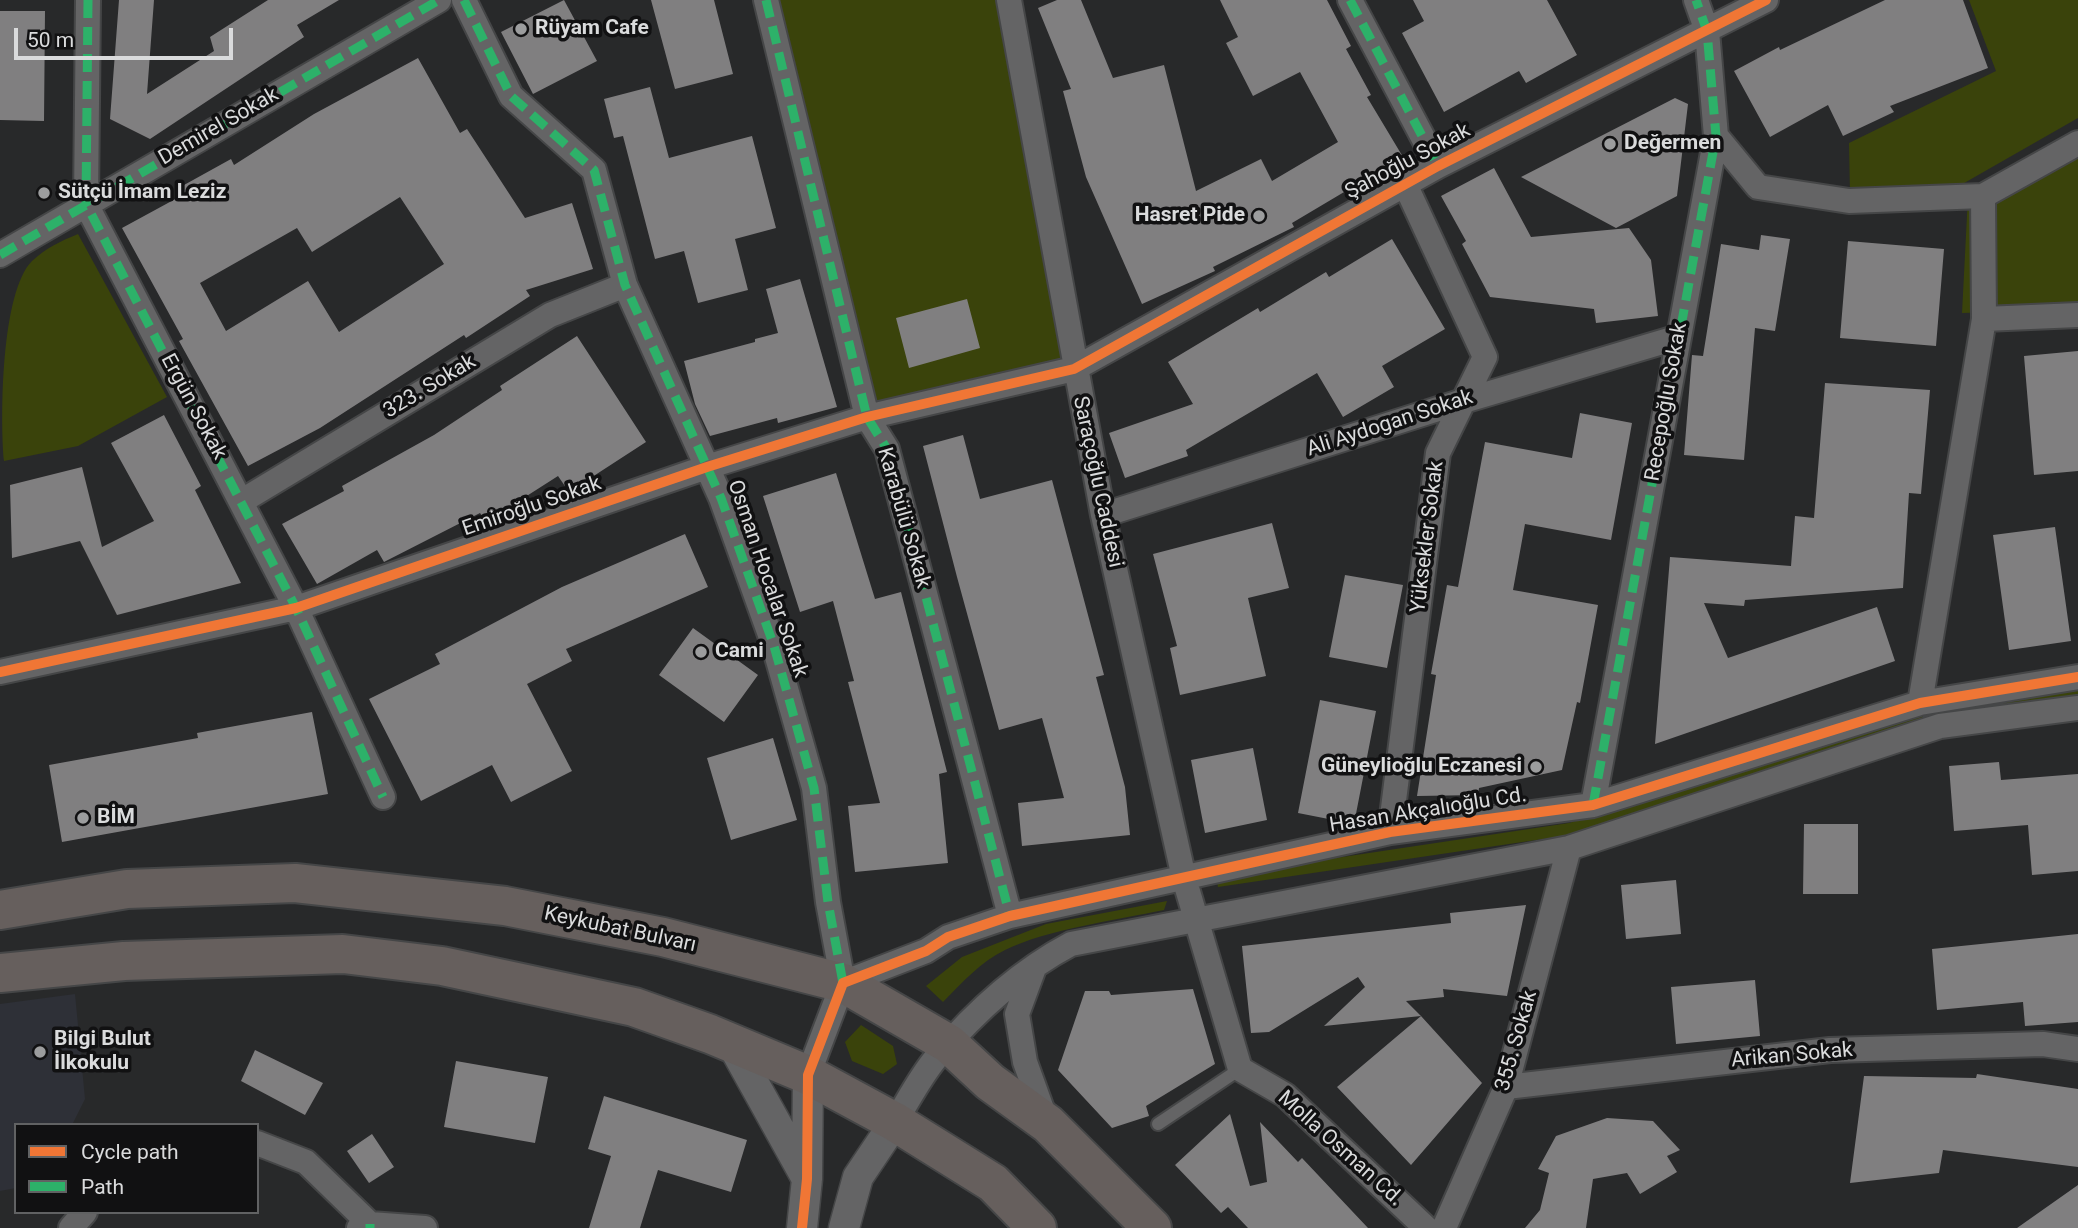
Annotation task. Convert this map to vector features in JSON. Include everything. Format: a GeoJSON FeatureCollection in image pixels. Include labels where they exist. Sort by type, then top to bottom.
{"type":"FeatureCollection","features":[{"type":"Feature","properties":{"kind":"highway","name":"Keykubat Bulvarı"},"geometry":{"type":"LineString","coordinates":[[0,910],[127,889],[295,883],[505,906],[663,937],[843,983],[949,1044],[990,1082],[1048,1124],[1153,1228]]}},
{"type":"Feature","properties":{"kind":"highway"},"geometry":{"type":"LineString","coordinates":[[0,973],[124,961],[343,954],[442,966],[634,1007],[808,1075],[895,1122],[993,1183],[1037,1228]]}},
{"type":"Feature","properties":{"kind":"street","name":"Ergün Sokak"},"geometry":{"type":"LineString","coordinates":[[88,0],[86,204],[296,608],[383,797]]}},
{"type":"Feature","properties":{"kind":"street","name":"Demirel Sokak"},"geometry":{"type":"LineString","coordinates":[[0,255],[439,0]]}},
{"type":"Feature","properties":{"kind":"street","name":"Osman Hocalar Sokak"},"geometry":{"type":"LineString","coordinates":[[464,0],[511,96],[594,170],[625,285],[707,467],[774,646],[814,788],[828,902],[843,983]]}},
{"type":"Feature","properties":{"kind":"street","name":"Karabülü Sokak"},"geometry":{"type":"LineString","coordinates":[[766,0],[867,416],[887,449],[1010,916]]}},
{"type":"Feature","properties":{"kind":"street","name":"Saraçoğlu Caddesi"},"geometry":{"type":"LineString","coordinates":[[1009,0],[1074,369],[1103,515],[1184,878]]}},
{"type":"Feature","properties":{"kind":"street"},"geometry":{"type":"LineString","coordinates":[[1350,0],[1438,166]]}},
{"type":"Feature","properties":{"kind":"street","name":"Recepoğlu Sokak"},"geometry":{"type":"LineString","coordinates":[[1593,805],[1716,135],[1707,31],[1696,0]]}},
{"type":"Feature","properties":{"kind":"street","name":"Şahoğlu Sokak"},"geometry":{"type":"LineString","coordinates":[[1074,369],[1438,166],[1766,0]]}},
{"type":"Feature","properties":{"kind":"street"},"geometry":{"type":"LineString","coordinates":[[1716,135],[1758,187],[1849,201],[1983,197],[2078,143]]}},
{"type":"Feature","properties":{"kind":"street","name":"Yüksekler Sokak"},"geometry":{"type":"LineString","coordinates":[[1390,832],[1438,453],[1460,402],[1485,356],[1405,184]]}},
{"type":"Feature","properties":{"kind":"street"},"geometry":{"type":"LineString","coordinates":[[1920,703],[1984,319],[1983,197]]}},
{"type":"Feature","properties":{"kind":"street","name":"323. Sokak"},"geometry":{"type":"LineString","coordinates":[[242,501],[550,315],[625,285]]}},
{"type":"Feature","properties":{"kind":"street"},"geometry":{"type":"LineString","coordinates":[[1984,319],[2078,315]]}},
{"type":"Feature","properties":{"kind":"street","name":"Ali Aydogan Sokak"},"geometry":{"type":"LineString","coordinates":[[1103,515],[1460,402],[1679,337]]}},
{"type":"Feature","properties":{"kind":"street","name":"Emiroğlu Sokak"},"geometry":{"type":"LineString","coordinates":[[0,673],[296,608],[707,467],[867,416],[1074,369]]}},
{"type":"Feature","properties":{"kind":"street","name":"Hasan Akçalıoğlu Cd."},"geometry":{"type":"LineString","coordinates":[[843,983],[926,951],[948,937],[1010,916],[1390,832],[1593,805],[1920,703],[2078,677]]}},
{"type":"Feature","properties":{"kind":"street"},"geometry":{"type":"LineString","coordinates":[[844,1228],[858,1177],[934,1060],[1036,962],[1071,944],[1199,922],[1569,848],[1940,726],[2078,708]]}},
{"type":"Feature","properties":{"kind":"street","name":"355. Sokak"},"geometry":{"type":"LineString","coordinates":[[1444,1228],[1506,1087],[1569,848]]}},
{"type":"Feature","properties":{"kind":"street"},"geometry":{"type":"LineString","coordinates":[[1184,878],[1240,1069]]}},
{"type":"Feature","properties":{"kind":"street"},"geometry":{"type":"LineString","coordinates":[[1036,962],[1017,1014],[1025,1062],[1048,1124]]}},
{"type":"Feature","properties":{"kind":"street"},"geometry":{"type":"LineString","coordinates":[[802,1228],[807,1179],[808,1075],[843,983]]}},
{"type":"Feature","properties":{"kind":"street"},"geometry":{"type":"LineString","coordinates":[[732,1044],[807,1179]]}},
{"type":"Feature","properties":{"kind":"street","name":"Arikan Sokak"},"geometry":{"type":"LineString","coordinates":[[1506,1087],[1830,1050],[2043,1044],[2078,1049]]}},
{"type":"Feature","properties":{"kind":"street","name":"Molla Osman Cd."},"geometry":{"type":"LineString","coordinates":[[1240,1069],[1285,1095],[1426,1228]]}},
{"type":"Feature","properties":{"kind":"street"},"geometry":{"type":"LineString","coordinates":[[259,1144],[306,1163],[366,1227],[425,1228]]}},
{"type":"Feature","properties":{"kind":"street"},"geometry":{"type":"LineString","coordinates":[[71,1228],[83,1214]]}},
{"type":"Feature","properties":{"kind":"lane"},"geometry":{"type":"LineString","coordinates":[[1158,1124],[1240,1069]]}},
{"type":"Feature","properties":{"kind":"shaded area","name":"Bilgi Bulut İlkokulu"},"geometry":{"type":"Polygon","coordinates":[[[75,994],[85,1099],[73,1123],[14,1123],[14,1188],[0,1191],[0,1004],[75,994]]]}},
{"type":"Feature","properties":{"kind":"green space"},"geometry":{"type":"Polygon","coordinates":[[[773,0],[1004,0],[1068,365],[870,410],[773,0]]]}},
{"type":"Feature","properties":{"kind":"green space"},"geometry":{"type":"Polygon","coordinates":[[[1969,0],[2078,0],[2078,118],[1959,186],[1850,194],[1849,143],[1996,71],[1969,0]]]}},
{"type":"Feature","properties":{"kind":"green space"},"geometry":{"type":"Polygon","coordinates":[[[2078,133],[2078,310],[1962,313],[1968,196],[2078,133]]]}},
{"type":"Feature","properties":{"kind":"green space"},"geometry":{"type":"Polygon","coordinates":[[[78,234],[167,397],[78,446],[4,461],[3,387],[8,326],[14,299],[22,277],[32,261],[54,245],[78,234]]]}},
{"type":"Feature","properties":{"kind":"green space"},"geometry":{"type":"Polygon","coordinates":[[[2078,689],[2078,699],[1926,722],[1570,835],[1218,887],[1216,876],[1569,823],[1921,714],[2078,689]]]}},
{"type":"Feature","properties":{"kind":"green space"},"geometry":{"type":"Polygon","coordinates":[[[1167,901],[1164,910],[1041,936],[1005,950],[979,967],[943,1002],[926,986],[962,957],[1046,924],[1167,901]]]}},
{"type":"Feature","properties":{"kind":"green space"},"geometry":{"type":"Polygon","coordinates":[[[861,1025],[893,1046],[897,1064],[883,1074],[852,1061],[845,1042],[861,1025]]]}},
{"type":"Feature","properties":{"kind":"building"},"geometry":{"type":"Polygon","coordinates":[[[119,0],[154,0],[147,94],[214,51],[210,37],[268,0],[339,0],[297,25],[304,37],[150,139],[110,119],[119,0]]]}},
{"type":"Feature","properties":{"kind":"building"},"geometry":{"type":"Polygon","coordinates":[[[564,0],[597,61],[533,94],[501,32],[564,0]]]}},
{"type":"Feature","properties":{"kind":"building"},"geometry":{"type":"Polygon","coordinates":[[[651,0],[714,0],[733,74],[675,89],[651,0]]]}},
{"type":"Feature","properties":{"kind":"building"},"geometry":{"type":"Polygon","coordinates":[[[1057,0],[1081,0],[1113,78],[1164,65],[1196,191],[1261,159],[1272,181],[1338,142],[1300,72],[1253,96],[1226,43],[1238,37],[1220,0],[1327,0],[1351,46],[1346,49],[1371,95],[1367,97],[1403,157],[1292,223],[1294,227],[1213,267],[1215,271],[1142,304],[1086,177],[1063,91],[1071,89],[1038,8],[1057,0]]]}},
{"type":"Feature","properties":{"kind":"building"},"geometry":{"type":"Polygon","coordinates":[[[1413,0],[1547,0],[1577,55],[1526,83],[1519,71],[1444,112],[1402,33],[1424,21],[1413,0]]]}},
{"type":"Feature","properties":{"kind":"building"},"geometry":{"type":"Polygon","coordinates":[[[1885,0],[1963,0],[1988,68],[1890,106],[1894,112],[1843,136],[1828,105],[1770,137],[1734,71],[1779,47],[1780,50],[1885,0]]]}},
{"type":"Feature","properties":{"kind":"building"},"geometry":{"type":"Polygon","coordinates":[[[0,11],[45,11],[44,121],[0,120],[0,11]]]}},
{"type":"Feature","properties":{"kind":"building"},"geometry":{"type":"Polygon","coordinates":[[[418,58],[460,133],[467,129],[525,218],[572,203],[593,269],[526,290],[530,296],[466,338],[464,335],[320,428],[248,466],[179,341],[183,339],[122,228],[179,197],[175,190],[231,159],[234,165],[314,114],[418,58]],[[400,197],[312,252],[297,228],[200,283],[226,331],[308,281],[339,332],[444,264],[400,197]]]}},
{"type":"Feature","properties":{"kind":"building"},"geometry":{"type":"Polygon","coordinates":[[[650,87],[669,158],[752,136],[776,228],[735,239],[748,290],[698,303],[684,251],[655,259],[623,136],[614,138],[604,99],[650,87]]]}},
{"type":"Feature","properties":{"kind":"building"},"geometry":{"type":"Polygon","coordinates":[[[1675,98],[1688,104],[1677,196],[1616,228],[1521,177],[1675,98]]]}},
{"type":"Feature","properties":{"kind":"building"},"geometry":{"type":"Polygon","coordinates":[[[1494,168],[1531,237],[1629,228],[1651,260],[1658,316],[1596,323],[1594,309],[1490,297],[1462,244],[1466,241],[1441,196],[1494,168]]]}},
{"type":"Feature","properties":{"kind":"building"},"geometry":{"type":"Polygon","coordinates":[[[1761,235],[1790,239],[1775,331],[1755,328],[1744,460],[1684,455],[1692,355],[1703,356],[1721,244],[1759,250],[1761,235]]]}},
{"type":"Feature","properties":{"kind":"building"},"geometry":{"type":"Polygon","coordinates":[[[1392,239],[1445,329],[1382,366],[1394,387],[1343,417],[1317,373],[1186,450],[1188,456],[1125,478],[1109,433],[1193,404],[1168,362],[1258,308],[1260,312],[1326,272],[1329,277],[1392,239]]]}},
{"type":"Feature","properties":{"kind":"building"},"geometry":{"type":"Polygon","coordinates":[[[1848,241],[1944,249],[1936,346],[1840,338],[1848,241]]]}},
{"type":"Feature","properties":{"kind":"building"},"geometry":{"type":"Polygon","coordinates":[[[800,279],[837,407],[778,423],[777,418],[710,436],[695,404],[684,361],[778,333],[766,289],[800,279]]]}},
{"type":"Feature","properties":{"kind":"building"},"geometry":{"type":"Polygon","coordinates":[[[967,299],[980,348],[909,368],[896,318],[967,299]]]}},
{"type":"Feature","properties":{"kind":"building"},"geometry":{"type":"Polygon","coordinates":[[[577,336],[646,442],[569,492],[558,476],[486,522],[480,513],[384,562],[377,550],[317,584],[282,524],[344,491],[342,486],[434,435],[502,390],[500,386],[577,336]]]}},
{"type":"Feature","properties":{"kind":"building"},"geometry":{"type":"Polygon","coordinates":[[[2078,351],[2078,471],[2034,475],[2024,356],[2078,351]]]}},
{"type":"Feature","properties":{"kind":"building"},"geometry":{"type":"Polygon","coordinates":[[[1825,383],[1930,390],[1921,494],[1909,493],[1903,588],[1745,600],[1744,606],[1704,603],[1728,658],[1877,607],[1895,661],[1655,744],[1670,557],[1791,566],[1795,516],[1814,518],[1825,383]]]}},
{"type":"Feature","properties":{"kind":"building"},"geometry":{"type":"Polygon","coordinates":[[[1580,413],[1632,423],[1611,540],[1525,524],[1513,590],[1598,605],[1580,703],[1577,702],[1562,770],[1479,788],[1478,795],[1417,796],[1436,675],[1431,674],[1447,585],[1458,587],[1485,442],[1572,458],[1580,413]]]}},
{"type":"Feature","properties":{"kind":"building"},"geometry":{"type":"Polygon","coordinates":[[[164,415],[201,486],[195,490],[241,583],[117,615],[80,541],[12,558],[10,485],[82,467],[102,547],[154,521],[111,443],[164,415]]]}},
{"type":"Feature","properties":{"kind":"building"},"geometry":{"type":"Polygon","coordinates":[[[963,435],[980,499],[1052,480],[1104,675],[1096,677],[1125,787],[1130,835],[1022,846],[1018,803],[1064,798],[1042,718],[999,730],[923,446],[963,435]]]}},
{"type":"Feature","properties":{"kind":"building"},"geometry":{"type":"Polygon","coordinates":[[[836,473],[875,599],[901,592],[947,772],[939,774],[948,863],[855,872],[848,806],[880,803],[848,682],[854,681],[833,601],[800,612],[763,496],[836,473]]]}},
{"type":"Feature","properties":{"kind":"building"},"geometry":{"type":"Polygon","coordinates":[[[1272,523],[1289,588],[1248,598],[1266,676],[1180,695],[1170,648],[1177,646],[1153,554],[1272,523]]]}},
{"type":"Feature","properties":{"kind":"building"},"geometry":{"type":"Polygon","coordinates":[[[2055,527],[2071,641],[2009,650],[1993,535],[2055,527]]]}},
{"type":"Feature","properties":{"kind":"building"},"geometry":{"type":"Polygon","coordinates":[[[685,534],[708,587],[566,649],[572,661],[527,684],[572,771],[511,802],[492,765],[421,801],[369,699],[440,664],[435,654],[562,587],[685,534]]]}},
{"type":"Feature","properties":{"kind":"building"},"geometry":{"type":"Polygon","coordinates":[[[1345,575],[1403,585],[1387,668],[1329,657],[1345,575]]]}},
{"type":"Feature","properties":{"kind":"building","name":"Cami"},"geometry":{"type":"Polygon","coordinates":[[[693,628],[758,675],[724,722],[659,675],[693,628]]]}},
{"type":"Feature","properties":{"kind":"building"},"geometry":{"type":"Polygon","coordinates":[[[1320,700],[1376,711],[1354,824],[1298,813],[1320,700]]]}},
{"type":"Feature","properties":{"kind":"building"},"geometry":{"type":"Polygon","coordinates":[[[312,712],[328,794],[62,842],[49,765],[198,738],[197,733],[312,712]]]}},
{"type":"Feature","properties":{"kind":"building"},"geometry":{"type":"Polygon","coordinates":[[[773,738],[797,820],[731,840],[707,758],[773,738]]]}},
{"type":"Feature","properties":{"kind":"building"},"geometry":{"type":"Polygon","coordinates":[[[1253,748],[1267,820],[1205,833],[1191,760],[1253,748]]]}},
{"type":"Feature","properties":{"kind":"building"},"geometry":{"type":"Polygon","coordinates":[[[1999,762],[2001,780],[2078,774],[2078,871],[2032,875],[2028,825],[1954,831],[1949,766],[1999,762]]]}},
{"type":"Feature","properties":{"kind":"building"},"geometry":{"type":"Polygon","coordinates":[[[1804,824],[1858,824],[1858,894],[1803,894],[1804,824]]]}},
{"type":"Feature","properties":{"kind":"building"},"geometry":{"type":"Polygon","coordinates":[[[1676,880],[1681,934],[1626,939],[1621,885],[1676,880]]]}},
{"type":"Feature","properties":{"kind":"building"},"geometry":{"type":"Polygon","coordinates":[[[1526,905],[1507,996],[1443,989],[1444,997],[1406,1001],[1421,1016],[1324,1026],[1365,987],[1358,977],[1269,1032],[1251,1033],[1242,946],[1451,923],[1450,913],[1526,905]]]}},
{"type":"Feature","properties":{"kind":"building"},"geometry":{"type":"Polygon","coordinates":[[[2078,934],[2078,1022],[2025,1026],[2023,1002],[1937,1010],[1932,949],[2078,934]]]}},
{"type":"Feature","properties":{"kind":"building"},"geometry":{"type":"Polygon","coordinates":[[[1755,980],[1760,1036],[1676,1044],[1671,987],[1755,980]]]}},
{"type":"Feature","properties":{"kind":"building"},"geometry":{"type":"Polygon","coordinates":[[[1193,989],[1215,1064],[1146,1106],[1149,1116],[1112,1128],[1058,1070],[1085,991],[1109,991],[1111,995],[1193,989]]]}},
{"type":"Feature","properties":{"kind":"building"},"geometry":{"type":"Polygon","coordinates":[[[1421,1016],[1482,1083],[1411,1165],[1337,1087],[1421,1016]]]}},
{"type":"Feature","properties":{"kind":"building"},"geometry":{"type":"Polygon","coordinates":[[[255,1050],[323,1083],[305,1115],[241,1081],[255,1050]]]}},
{"type":"Feature","properties":{"kind":"building"},"geometry":{"type":"Polygon","coordinates":[[[456,1061],[548,1077],[535,1143],[444,1127],[456,1061]]]}},
{"type":"Feature","properties":{"kind":"building"},"geometry":{"type":"Polygon","coordinates":[[[1977,1074],[2078,1089],[2078,1167],[1943,1150],[1939,1173],[1850,1183],[1864,1076],[1976,1078],[1977,1074]]]}},
{"type":"Feature","properties":{"kind":"building"},"geometry":{"type":"Polygon","coordinates":[[[604,1096],[747,1140],[731,1192],[658,1170],[640,1228],[589,1228],[611,1156],[588,1149],[604,1096]]]}},
{"type":"Feature","properties":{"kind":"building"},"geometry":{"type":"Polygon","coordinates":[[[1230,1114],[1250,1186],[1267,1182],[1260,1122],[1298,1162],[1302,1158],[1368,1228],[1248,1228],[1228,1207],[1221,1213],[1175,1165],[1230,1114]]]}},
{"type":"Feature","properties":{"kind":"building"},"geometry":{"type":"Polygon","coordinates":[[[1607,1118],[1653,1121],[1680,1150],[1667,1156],[1677,1172],[1640,1194],[1627,1173],[1593,1179],[1586,1228],[1525,1228],[1540,1210],[1549,1173],[1538,1169],[1556,1136],[1607,1118]]]}},
{"type":"Feature","properties":{"kind":"building"},"geometry":{"type":"Polygon","coordinates":[[[372,1134],[394,1167],[369,1183],[347,1151],[372,1134]]]}},
{"type":"Feature","properties":{"kind":"building"},"geometry":{"type":"Polygon","coordinates":[[[2078,1185],[2078,1228],[2017,1228],[2078,1185]]]}},
{"type":"Feature","properties":{"kind":"marked path"},"geometry":{"type":"LineString","coordinates":[[88,0],[86,204],[296,608],[383,797]]}},
{"type":"Feature","properties":{"kind":"marked path"},"geometry":{"type":"LineString","coordinates":[[0,255],[439,0]]}},
{"type":"Feature","properties":{"kind":"marked path"},"geometry":{"type":"LineString","coordinates":[[464,0],[511,96],[594,170],[625,285],[721,498],[774,646],[814,788],[828,902],[843,983]]}},
{"type":"Feature","properties":{"kind":"marked path"},"geometry":{"type":"LineString","coordinates":[[766,0],[867,417],[887,449],[1010,916]]}},
{"type":"Feature","properties":{"kind":"marked path"},"geometry":{"type":"LineString","coordinates":[[1350,0],[1438,166]]}},
{"type":"Feature","properties":{"kind":"marked path"},"geometry":{"type":"LineString","coordinates":[[1593,805],[1716,136],[1707,31],[1696,0]]}},
{"type":"Feature","properties":{"kind":"cycle path"},"geometry":{"type":"LineString","coordinates":[[0,672],[296,608],[707,467],[867,417],[1074,369],[1438,166],[1766,0]]}},
{"type":"Feature","properties":{"kind":"cycle path"},"geometry":{"type":"LineString","coordinates":[[802,1228],[807,1179],[808,1075],[843,983],[926,951],[948,937],[1010,916],[1390,832],[1593,805],[1920,703],[2078,677]]}},
{"type":"Feature","properties":{"kind":"place","name":"Rüyam Cafe"},"geometry":{"type":"Point","coordinates":[521,29]}},
{"type":"Feature","properties":{"kind":"place","name":"Değermen"},"geometry":{"type":"Point","coordinates":[1610,144]}},
{"type":"Feature","properties":{"kind":"place","name":"Sütçü İmam Leziz"},"geometry":{"type":"Point","coordinates":[44,193]}},
{"type":"Feature","properties":{"kind":"place","name":"Hasret Pide"},"geometry":{"type":"Point","coordinates":[1259,216]}},
{"type":"Feature","properties":{"kind":"place","name":"Cami"},"geometry":{"type":"Point","coordinates":[701,652]}},
{"type":"Feature","properties":{"kind":"place","name":"Güneylioğlu Eczanesi"},"geometry":{"type":"Point","coordinates":[1536,767]}},
{"type":"Feature","properties":{"kind":"place","name":"BİM"},"geometry":{"type":"Point","coordinates":[83,818]}},
{"type":"Feature","properties":{"kind":"place","name":"Bilgi Bulut İlkokulu"},"geometry":{"type":"Point","coordinates":[40,1052]}}]}
